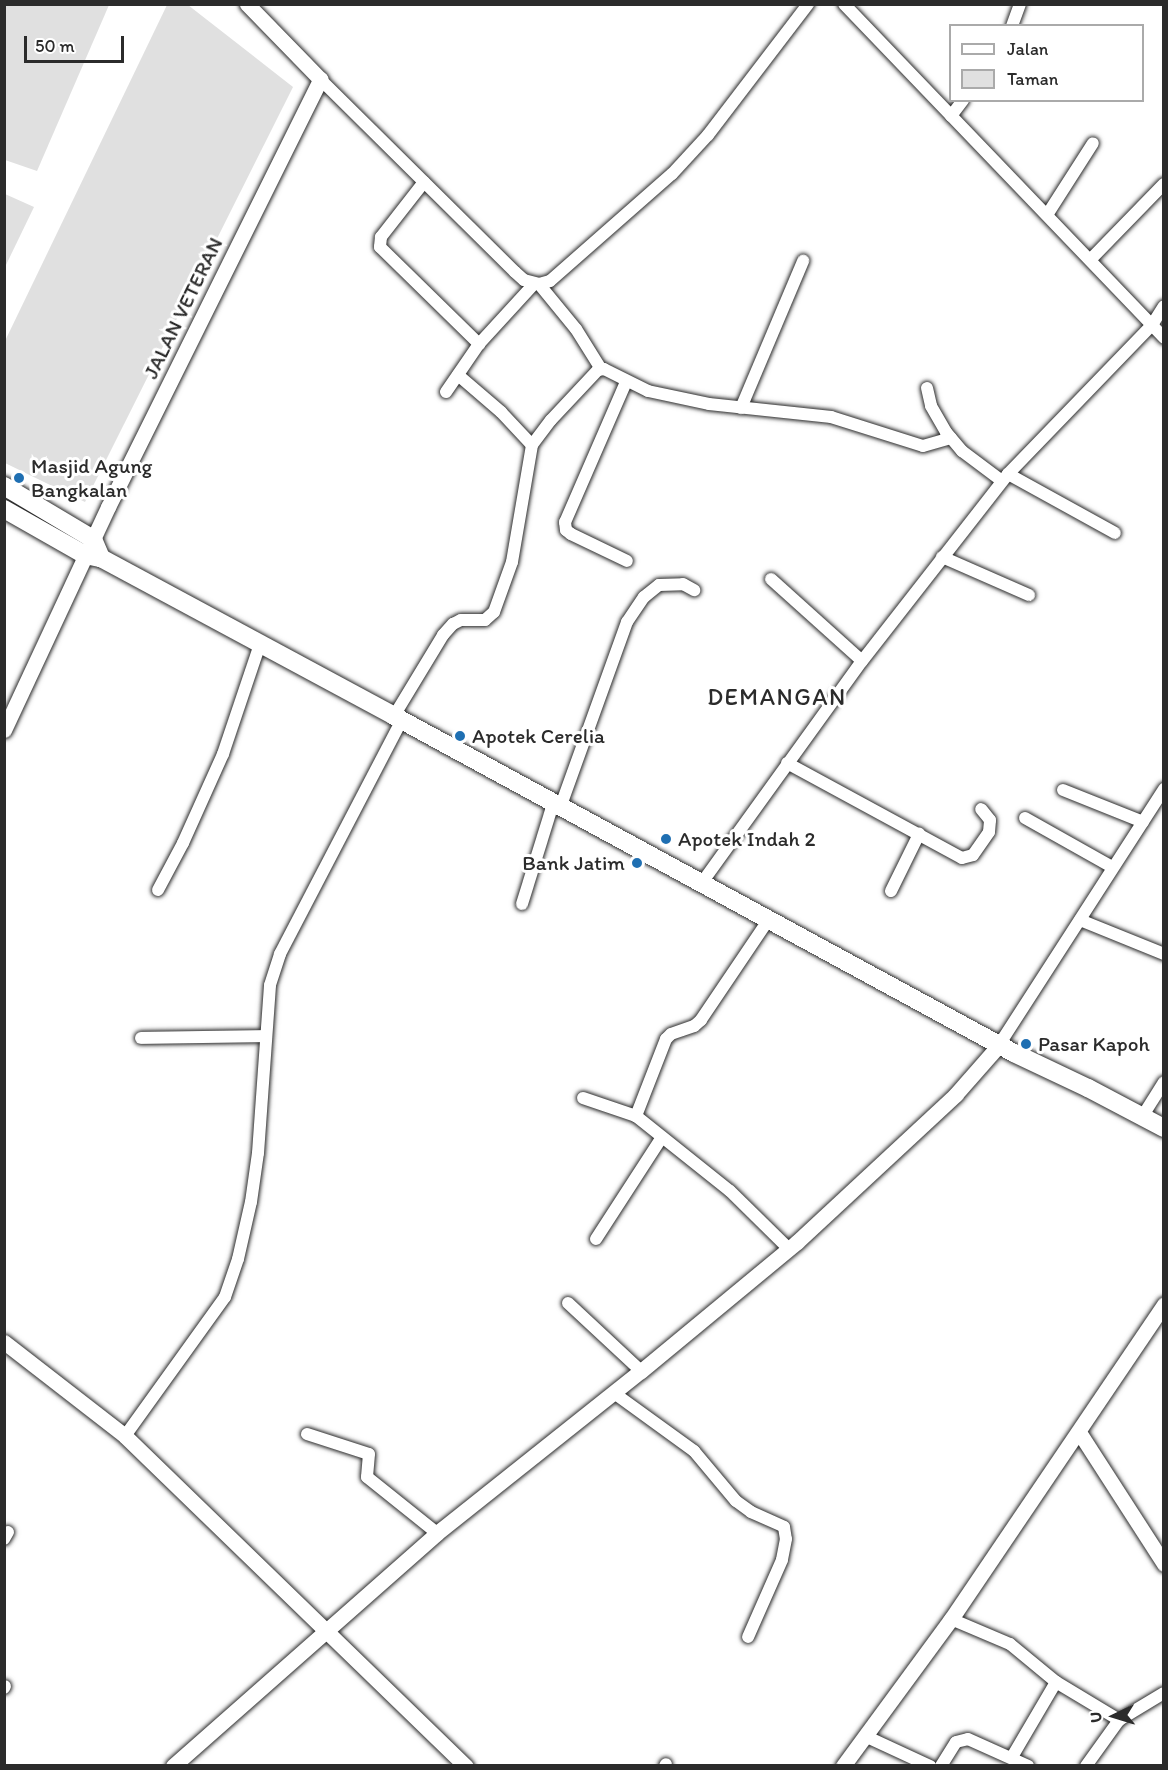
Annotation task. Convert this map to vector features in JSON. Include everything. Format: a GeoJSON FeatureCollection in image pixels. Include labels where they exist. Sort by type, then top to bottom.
{"type":"FeatureCollection","features":[{"type":"Feature","properties":{"kind":"main road"},"geometry":{"type":"LineString","coordinates":[[4,486],[71,524],[93,551]]}},
{"type":"Feature","properties":{"kind":"main road"},"geometry":{"type":"LineString","coordinates":[[4,509],[93,551],[999,1045],[1164,1128]]}},
{"type":"Feature","properties":{"kind":"street"},"geometry":{"type":"LineString","coordinates":[[247,4],[515,272],[537,284],[576,329],[601,369],[648,391],[741,408],[831,417],[922,446],[951,438]]}},
{"type":"Feature","properties":{"kind":"street"},"geometry":{"type":"LineString","coordinates":[[446,392],[479,344],[537,284],[550,281],[672,174],[708,135],[808,4]]}},
{"type":"Feature","properties":{"kind":"street"},"geometry":{"type":"LineString","coordinates":[[844,4],[1164,338]]}},
{"type":"Feature","properties":{"kind":"street"},"geometry":{"type":"LineString","coordinates":[[1013,24],[1020,4]]}},
{"type":"Feature","properties":{"kind":"street","name":"JALAN VETERAN"},"geometry":{"type":"LineString","coordinates":[[4,730],[93,551],[320,79]]}},
{"type":"Feature","properties":{"kind":"street"},"geometry":{"type":"LineString","coordinates":[[951,116],[962,102]]}},
{"type":"Feature","properties":{"kind":"street"},"geometry":{"type":"LineString","coordinates":[[1047,215],[1094,143]]}},
{"type":"Feature","properties":{"kind":"street"},"geometry":{"type":"LineString","coordinates":[[424,182],[381,237],[380,247],[479,344]]}},
{"type":"Feature","properties":{"kind":"street"},"geometry":{"type":"LineString","coordinates":[[1090,260],[1164,184]]}},
{"type":"Feature","properties":{"kind":"street"},"geometry":{"type":"LineString","coordinates":[[741,408],[803,261]]}},
{"type":"Feature","properties":{"kind":"street"},"geometry":{"type":"LineString","coordinates":[[701,884],[862,661],[1005,478],[1152,325],[1164,306]]}},
{"type":"Feature","properties":{"kind":"street"},"geometry":{"type":"LineString","coordinates":[[125,1436],[225,1297],[238,1259],[251,1202],[258,1153],[270,985],[280,954],[398,718],[443,634],[461,620],[485,620],[494,612],[512,562],[532,445],[594,372],[601,369]]}},
{"type":"Feature","properties":{"kind":"street"},"geometry":{"type":"LineString","coordinates":[[458,375],[501,412],[532,445]]}},
{"type":"Feature","properties":{"kind":"street"},"geometry":{"type":"LineString","coordinates":[[626,382],[565,522],[566,530],[571,534],[627,561]]}},
{"type":"Feature","properties":{"kind":"street"},"geometry":{"type":"LineString","coordinates":[[927,388],[936,416],[962,451],[1005,478],[1115,532]]}},
{"type":"Feature","properties":{"kind":"street"},"geometry":{"type":"LineString","coordinates":[[942,557],[1029,595]]}},
{"type":"Feature","properties":{"kind":"street"},"geometry":{"type":"LineString","coordinates":[[771,579],[862,661]]}},
{"type":"Feature","properties":{"kind":"street"},"geometry":{"type":"LineString","coordinates":[[522,904],[627,622],[644,597],[658,585],[683,584],[694,590]]}},
{"type":"Feature","properties":{"kind":"street"},"geometry":{"type":"LineString","coordinates":[[158,890],[183,843],[223,754],[260,644]]}},
{"type":"Feature","properties":{"kind":"street"},"geometry":{"type":"LineString","coordinates":[[787,763],[956,856],[968,858],[973,855],[992,826],[981,809]]}},
{"type":"Feature","properties":{"kind":"street"},"geometry":{"type":"LineString","coordinates":[[173,1766],[438,1533],[614,1393],[789,1249],[956,1094],[999,1045],[1164,789]]}},
{"type":"Feature","properties":{"kind":"street"},"geometry":{"type":"LineString","coordinates":[[1063,790],[1143,822]]}},
{"type":"Feature","properties":{"kind":"street"},"geometry":{"type":"LineString","coordinates":[[1025,818],[1112,867]]}},
{"type":"Feature","properties":{"kind":"street"},"geometry":{"type":"LineString","coordinates":[[891,891],[919,834]]}},
{"type":"Feature","properties":{"kind":"street"},"geometry":{"type":"LineString","coordinates":[[636,1116],[666,1039],[671,1034],[694,1026],[701,1020],[769,919]]}},
{"type":"Feature","properties":{"kind":"street"},"geometry":{"type":"LineString","coordinates":[[1080,920],[1164,954]]}},
{"type":"Feature","properties":{"kind":"street"},"geometry":{"type":"LineString","coordinates":[[141,1038],[265,1036]]}},
{"type":"Feature","properties":{"kind":"street"},"geometry":{"type":"LineString","coordinates":[[1142,1117],[1164,1082]]}},
{"type":"Feature","properties":{"kind":"street"},"geometry":{"type":"LineString","coordinates":[[583,1098],[636,1116],[730,1191],[789,1249]]}},
{"type":"Feature","properties":{"kind":"street"},"geometry":{"type":"LineString","coordinates":[[596,1239],[662,1137]]}},
{"type":"Feature","properties":{"kind":"street"},"geometry":{"type":"LineString","coordinates":[[568,1303],[641,1371]]}},
{"type":"Feature","properties":{"kind":"street"},"geometry":{"type":"LineString","coordinates":[[843,1766],[951,1619],[1164,1304]]}},
{"type":"Feature","properties":{"kind":"street"},"geometry":{"type":"LineString","coordinates":[[4,1342],[125,1436],[466,1766]]}},
{"type":"Feature","properties":{"kind":"street"},"geometry":{"type":"LineString","coordinates":[[614,1393],[694,1451],[736,1501],[751,1512],[784,1527],[786,1539],[782,1560],[748,1637]]}},
{"type":"Feature","properties":{"kind":"street"},"geometry":{"type":"LineString","coordinates":[[1079,1432],[1164,1564]]}},
{"type":"Feature","properties":{"kind":"street"},"geometry":{"type":"LineString","coordinates":[[307,1434],[369,1454],[367,1477],[438,1533]]}},
{"type":"Feature","properties":{"kind":"street"},"geometry":{"type":"LineString","coordinates":[[951,1619],[1010,1644],[1056,1682],[1119,1720]]}},
{"type":"Feature","properties":{"kind":"street"},"geometry":{"type":"LineString","coordinates":[[1012,1757],[1056,1682]]}},
{"type":"Feature","properties":{"kind":"street"},"geometry":{"type":"LineString","coordinates":[[1086,1766],[1119,1720],[1164,1693]]}},
{"type":"Feature","properties":{"kind":"street"},"geometry":{"type":"LineString","coordinates":[[865,1736],[930,1766]]}},
{"type":"Feature","properties":{"kind":"street"},"geometry":{"type":"LineString","coordinates":[[940,1766],[960,1740],[968,1739],[1028,1766]]}},
{"type":"Feature","properties":{"kind":"green space"},"geometry":{"type":"Polygon","coordinates":[[[5,4],[109,5],[37,171],[5,160],[5,4]]]}},
{"type":"Feature","properties":{"kind":"green space"},"geometry":{"type":"Polygon","coordinates":[[[167,5],[188,5],[293,87],[85,502],[5,463],[5,341],[167,5]]]}},
{"type":"Feature","properties":{"kind":"green space"},"geometry":{"type":"Polygon","coordinates":[[[5,194],[34,207],[5,267],[5,194]]]}},
{"type":"Feature","properties":{"kind":"place","name":"Masjid Agung Bangkalan"},"geometry":{"type":"Point","coordinates":[19,478]}},
{"type":"Feature","properties":{"kind":"place","name":"Apotek Cerelia"},"geometry":{"type":"Point","coordinates":[460,736]}},
{"type":"Feature","properties":{"kind":"place","name":"Apotek Indah 2"},"geometry":{"type":"Point","coordinates":[666,839]}},
{"type":"Feature","properties":{"kind":"place","name":"Bank Jatim"},"geometry":{"type":"Point","coordinates":[637,863]}},
{"type":"Feature","properties":{"kind":"place","name":"Pasar Kapoh"},"geometry":{"type":"Point","coordinates":[1026,1044]}},
{"type":"Feature","properties":{"kind":"district","name":"DEMANGAN"},"geometry":{"type":"Point","coordinates":[777,697]}}]}
